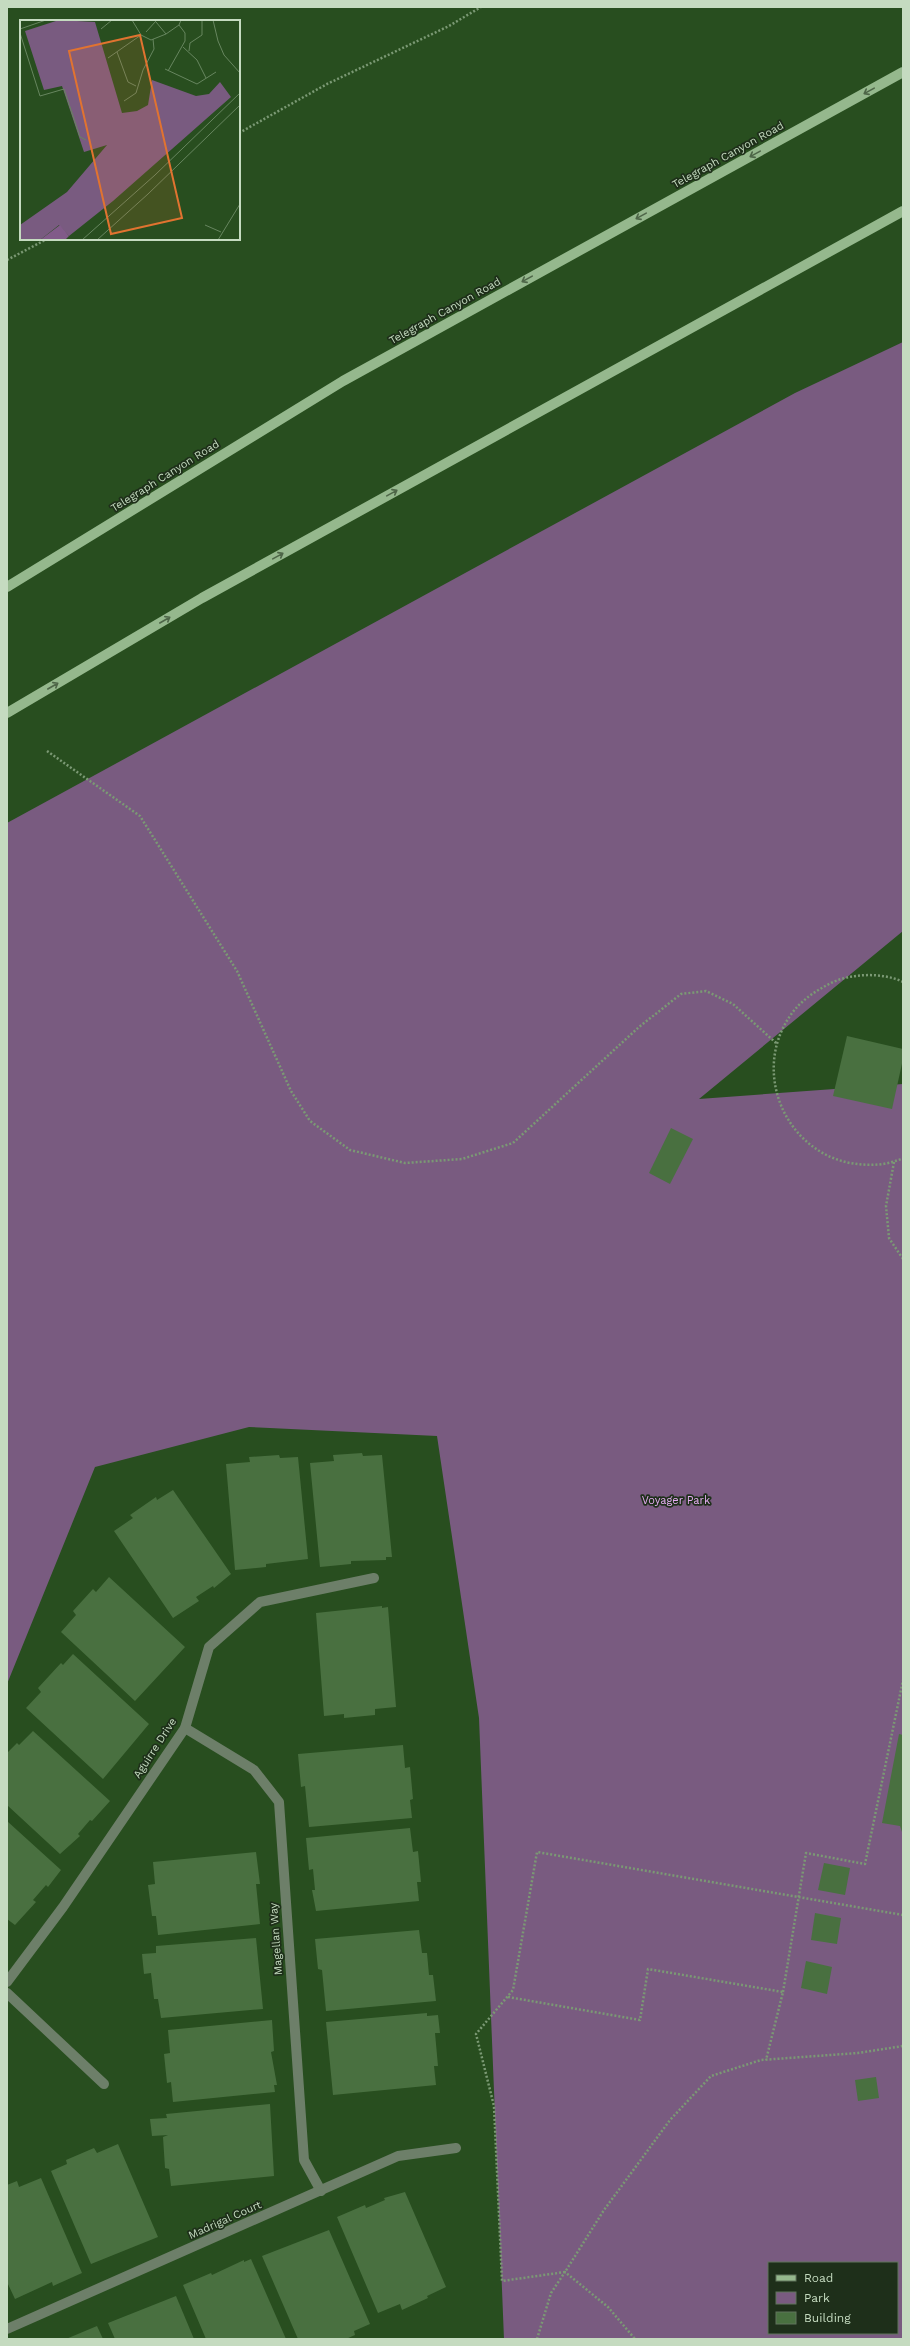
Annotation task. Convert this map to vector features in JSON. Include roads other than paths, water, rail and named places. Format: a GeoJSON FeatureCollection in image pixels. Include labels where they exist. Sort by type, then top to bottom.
{"type":"FeatureCollection","features":[{"type":"Feature","properties":{"kind":"main road","name":"Telegraph Canyon Road"},"geometry":{"type":"LineString","coordinates":[[7,587],[343,381],[903,72]]}},
{"type":"Feature","properties":{"kind":"main road"},"geometry":{"type":"LineString","coordinates":[[7,713],[202,598],[903,211]]}},
{"type":"Feature","properties":{"kind":"street","name":"Aguirre Drive"},"geometry":{"type":"LineString","coordinates":[[7,1982],[63,1907],[185,1728],[209,1647],[260,1602],[374,1578]]}},
{"type":"Feature","properties":{"kind":"street","name":"Magellan Way"},"geometry":{"type":"LineString","coordinates":[[185,1728],[254,1770],[279,1802],[304,2160],[321,2191]]}},
{"type":"Feature","properties":{"kind":"street"},"geometry":{"type":"LineString","coordinates":[[7,1993],[104,2084]]}},
{"type":"Feature","properties":{"kind":"street","name":"Madrigal Court"},"geometry":{"type":"LineString","coordinates":[[7,2328],[398,2156],[456,2148]]}},
{"type":"Feature","properties":{"kind":"park label","name":"Voyager Park"},"geometry":{"type":"Point","coordinates":[676,1500]}}]}
